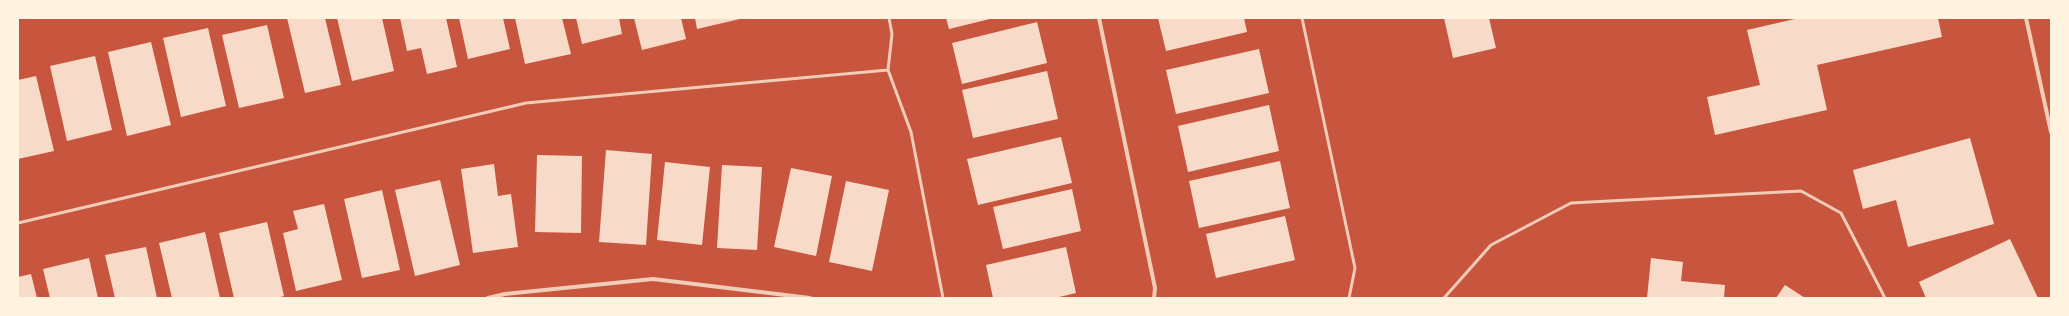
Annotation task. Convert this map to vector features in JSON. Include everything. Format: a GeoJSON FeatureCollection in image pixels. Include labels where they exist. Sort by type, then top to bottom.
{"type":"FeatureCollection","features":[{"type":"Feature","properties":{"kind":"street"},"geometry":{"type":"LineString","coordinates":[[1099,18],[1155,288],[1154,298]]}},
{"type":"Feature","properties":{"kind":"street"},"geometry":{"type":"LineString","coordinates":[[2026,18],[2051,132]]}},
{"type":"Feature","properties":{"kind":"street"},"geometry":{"type":"LineString","coordinates":[[488,298],[505,294],[654,279],[810,298]]}},
{"type":"Feature","properties":{"kind":"lane"},"geometry":{"type":"LineString","coordinates":[[889,18],[892,34],[888,70],[911,132],[943,298]]}},
{"type":"Feature","properties":{"kind":"lane"},"geometry":{"type":"LineString","coordinates":[[1302,18],[1355,268],[1349,298]]}},
{"type":"Feature","properties":{"kind":"lane"},"geometry":{"type":"LineString","coordinates":[[18,223],[526,103],[888,70]]}},
{"type":"Feature","properties":{"kind":"lane"},"geometry":{"type":"LineString","coordinates":[[1444,298],[1491,245],[1572,203],[1801,192],[1841,213],[1885,298]]}},
{"type":"Feature","properties":{"kind":"building"},"geometry":{"type":"Polygon","coordinates":[[[287,18],[325,18],[341,85],[305,93],[287,18]]]}},
{"type":"Feature","properties":{"kind":"building"},"geometry":{"type":"Polygon","coordinates":[[[337,18],[382,18],[394,71],[352,81],[337,18]]]}},
{"type":"Feature","properties":{"kind":"building"},"geometry":{"type":"Polygon","coordinates":[[[400,18],[446,18],[457,67],[427,74],[421,48],[407,51],[400,18]]]}},
{"type":"Feature","properties":{"kind":"building"},"geometry":{"type":"Polygon","coordinates":[[[459,18],[503,18],[510,49],[468,59],[459,18]]]}},
{"type":"Feature","properties":{"kind":"building"},"geometry":{"type":"Polygon","coordinates":[[[515,18],[562,18],[571,54],[525,64],[515,18]]]}},
{"type":"Feature","properties":{"kind":"building"},"geometry":{"type":"Polygon","coordinates":[[[576,18],[619,18],[622,34],[582,44],[576,18]]]}},
{"type":"Feature","properties":{"kind":"building"},"geometry":{"type":"Polygon","coordinates":[[[634,18],[681,18],[686,39],[642,50],[634,18]]]}},
{"type":"Feature","properties":{"kind":"building"},"geometry":{"type":"Polygon","coordinates":[[[695,18],[740,18],[740,19],[697,29],[695,18]]]}},
{"type":"Feature","properties":{"kind":"building"},"geometry":{"type":"Polygon","coordinates":[[[946,18],[990,18],[990,19],[949,29],[946,18]]]}},
{"type":"Feature","properties":{"kind":"building"},"geometry":{"type":"Polygon","coordinates":[[[1158,18],[1244,18],[1247,32],[1166,51],[1158,18]]]}},
{"type":"Feature","properties":{"kind":"building"},"geometry":{"type":"Polygon","coordinates":[[[1444,18],[1489,18],[1496,48],[1453,58],[1444,18]]]}},
{"type":"Feature","properties":{"kind":"building"},"geometry":{"type":"Polygon","coordinates":[[[1799,18],[1938,18],[1942,37],[1817,65],[1827,110],[1715,135],[1707,97],[1760,85],[1747,30],[1799,18]]]}},
{"type":"Feature","properties":{"kind":"building"},"geometry":{"type":"Polygon","coordinates":[[[1037,22],[1047,63],[962,84],[952,43],[1037,22]]]}},
{"type":"Feature","properties":{"kind":"building"},"geometry":{"type":"Polygon","coordinates":[[[267,25],[284,98],[239,108],[222,35],[267,25]]]}},
{"type":"Feature","properties":{"kind":"building"},"geometry":{"type":"Polygon","coordinates":[[[208,28],[226,106],[181,117],[163,38],[208,28]]]}},
{"type":"Feature","properties":{"kind":"building"},"geometry":{"type":"Polygon","coordinates":[[[151,42],[171,125],[127,136],[108,52],[151,42]]]}},
{"type":"Feature","properties":{"kind":"building"},"geometry":{"type":"Polygon","coordinates":[[[1259,49],[1269,93],[1176,114],[1166,70],[1259,49]]]}},
{"type":"Feature","properties":{"kind":"building"},"geometry":{"type":"Polygon","coordinates":[[[95,56],[112,130],[67,141],[50,66],[95,56]]]}},
{"type":"Feature","properties":{"kind":"building"},"geometry":{"type":"Polygon","coordinates":[[[1047,71],[1058,119],[973,138],[962,90],[1047,71]]]}},
{"type":"Feature","properties":{"kind":"building"},"geometry":{"type":"Polygon","coordinates":[[[36,76],[54,151],[18,159],[18,80],[36,76]]]}},
{"type":"Feature","properties":{"kind":"building"},"geometry":{"type":"Polygon","coordinates":[[[1269,105],[1279,151],[1188,172],[1178,126],[1269,105]]]}},
{"type":"Feature","properties":{"kind":"building"},"geometry":{"type":"Polygon","coordinates":[[[1061,137],[1072,183],[978,205],[967,159],[1061,137]]]}},
{"type":"Feature","properties":{"kind":"building"},"geometry":{"type":"Polygon","coordinates":[[[1970,138],[1994,224],[1908,247],[1896,200],[1863,209],[1853,170],[1970,138]]]}},
{"type":"Feature","properties":{"kind":"building"},"geometry":{"type":"Polygon","coordinates":[[[606,150],[652,154],[646,245],[599,242],[606,150]]]}},
{"type":"Feature","properties":{"kind":"building"},"geometry":{"type":"Polygon","coordinates":[[[537,155],[582,156],[581,233],[535,232],[537,155]]]}},
{"type":"Feature","properties":{"kind":"building"},"geometry":{"type":"Polygon","coordinates":[[[1280,161],[1290,208],[1199,228],[1189,181],[1280,161]]]}},
{"type":"Feature","properties":{"kind":"building"},"geometry":{"type":"Polygon","coordinates":[[[665,162],[710,167],[702,245],[657,240],[665,162]]]}},
{"type":"Feature","properties":{"kind":"building"},"geometry":{"type":"Polygon","coordinates":[[[494,164],[498,196],[511,194],[518,247],[473,253],[461,169],[494,164]]]}},
{"type":"Feature","properties":{"kind":"building"},"geometry":{"type":"Polygon","coordinates":[[[722,165],[762,167],[757,250],[717,248],[722,165]]]}},
{"type":"Feature","properties":{"kind":"building"},"geometry":{"type":"Polygon","coordinates":[[[791,168],[832,176],[816,256],[774,247],[791,168]]]}},
{"type":"Feature","properties":{"kind":"building"},"geometry":{"type":"Polygon","coordinates":[[[440,180],[460,265],[415,276],[395,190],[440,180]]]}},
{"type":"Feature","properties":{"kind":"building"},"geometry":{"type":"Polygon","coordinates":[[[846,181],[889,190],[872,271],[829,262],[846,181]]]}},
{"type":"Feature","properties":{"kind":"building"},"geometry":{"type":"Polygon","coordinates":[[[1072,189],[1081,231],[1003,249],[993,207],[1072,189]]]}},
{"type":"Feature","properties":{"kind":"building"},"geometry":{"type":"Polygon","coordinates":[[[382,190],[400,270],[362,278],[344,199],[382,190]]]}},
{"type":"Feature","properties":{"kind":"building"},"geometry":{"type":"Polygon","coordinates":[[[324,204],[342,280],[296,291],[283,233],[298,229],[293,211],[324,204]]]}},
{"type":"Feature","properties":{"kind":"building"},"geometry":{"type":"Polygon","coordinates":[[[1285,216],[1295,260],[1216,278],[1206,234],[1285,216]]]}},
{"type":"Feature","properties":{"kind":"building"},"geometry":{"type":"Polygon","coordinates":[[[267,222],[284,296],[277,298],[234,298],[219,233],[267,222]]]}},
{"type":"Feature","properties":{"kind":"building"},"geometry":{"type":"Polygon","coordinates":[[[205,232],[220,298],[172,298],[159,243],[205,232]]]}},
{"type":"Feature","properties":{"kind":"building"},"geometry":{"type":"Polygon","coordinates":[[[2010,239],[2038,298],[1926,298],[1919,282],[2010,239]]]}},
{"type":"Feature","properties":{"kind":"building"},"geometry":{"type":"Polygon","coordinates":[[[146,247],[157,298],[115,298],[105,255],[146,247]]]}},
{"type":"Feature","properties":{"kind":"building"},"geometry":{"type":"Polygon","coordinates":[[[1066,247],[1076,293],[1055,298],[993,298],[986,265],[1066,247]]]}},
{"type":"Feature","properties":{"kind":"building"},"geometry":{"type":"Polygon","coordinates":[[[89,258],[98,298],[50,298],[43,269],[89,258]]]}},
{"type":"Feature","properties":{"kind":"building"},"geometry":{"type":"Polygon","coordinates":[[[1651,258],[1683,262],[1681,281],[1725,285],[1724,298],[1647,298],[1651,258]]]}},
{"type":"Feature","properties":{"kind":"building"},"geometry":{"type":"Polygon","coordinates":[[[31,274],[37,298],[18,298],[18,277],[31,274]]]}},
{"type":"Feature","properties":{"kind":"building"},"geometry":{"type":"Polygon","coordinates":[[[1785,285],[1805,298],[1776,298],[1785,285]]]}}]}
